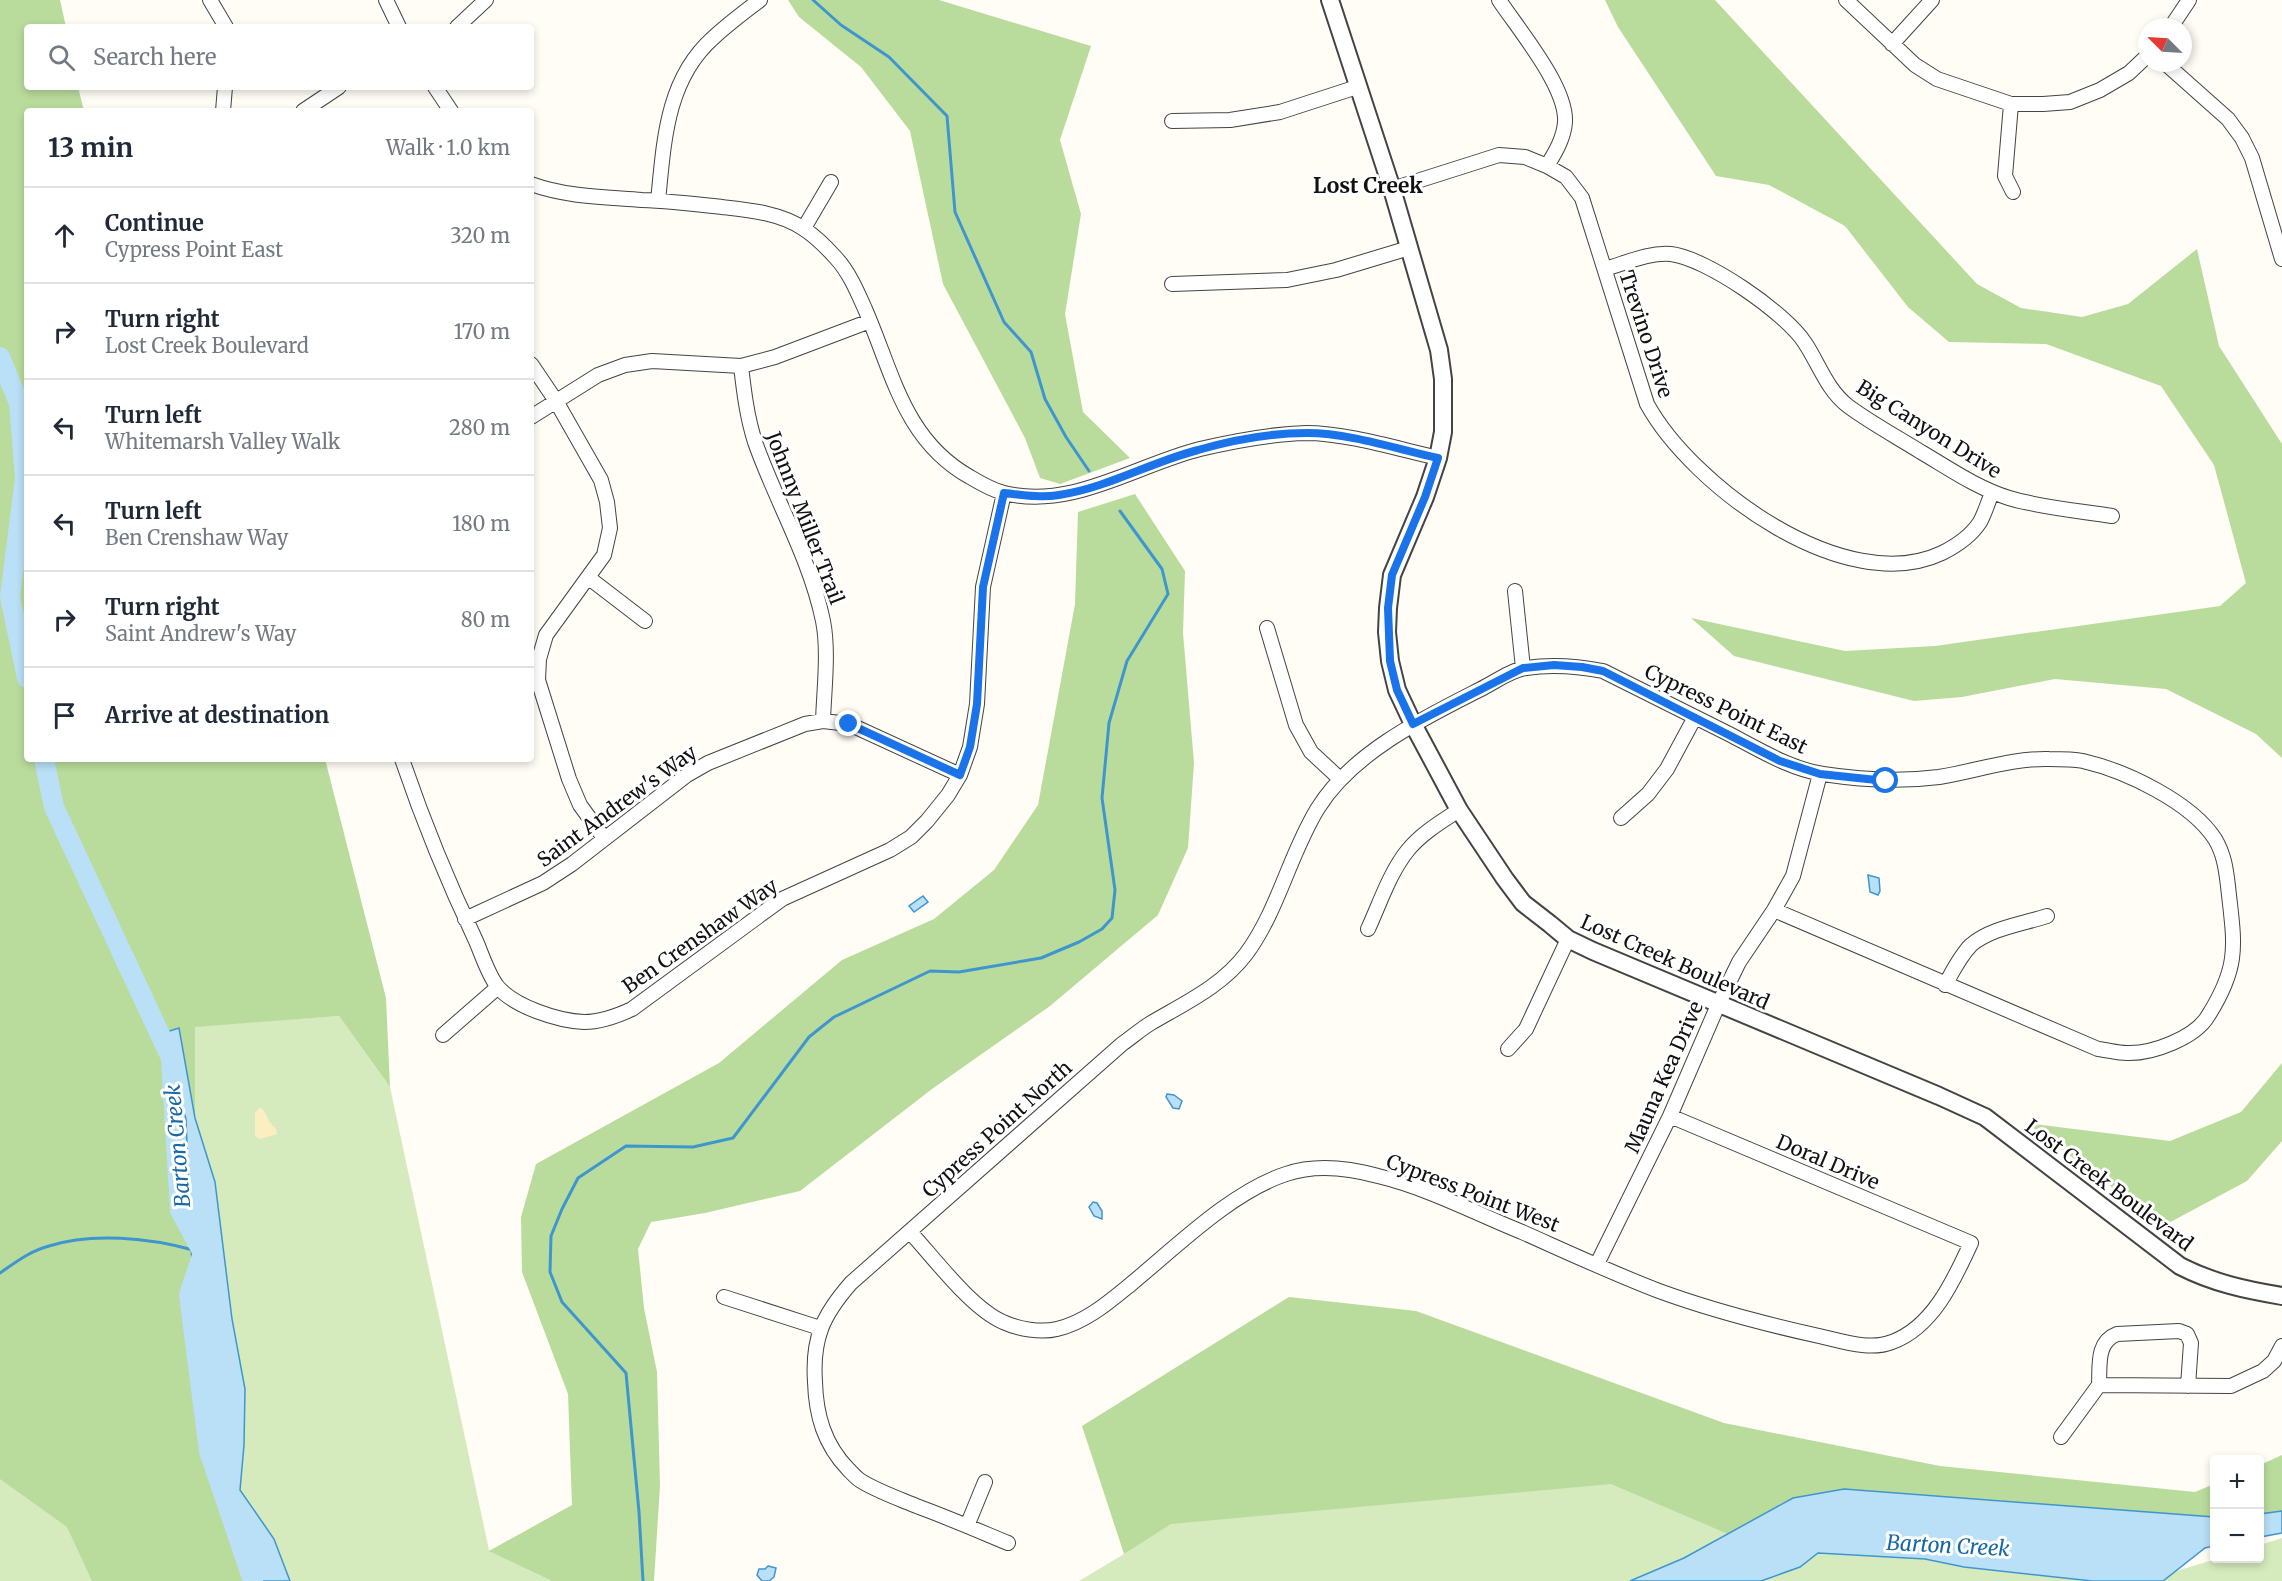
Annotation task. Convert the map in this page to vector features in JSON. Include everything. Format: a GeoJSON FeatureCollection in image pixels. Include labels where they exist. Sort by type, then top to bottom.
{"type":"FeatureCollection","features":[{"type":"Feature","properties":{"kind":"street"},"geometry":{"type":"LineString","coordinates":[[210,0],[224,24]]}},
{"type":"Feature","properties":{"kind":"street"},"geometry":{"type":"LineString","coordinates":[[386,0],[398,24]]}},
{"type":"Feature","properties":{"kind":"street"},"geometry":{"type":"LineString","coordinates":[[461,24],[486,0]]}},
{"type":"Feature","properties":{"kind":"street"},"geometry":{"type":"LineString","coordinates":[[658,201],[666,126],[673,98],[681,80],[695,57],[712,39],[760,0]]}},
{"type":"Feature","properties":{"kind":"street","name":"Lost Creek Boulevard"},"geometry":{"type":"LineString","coordinates":[[1330,0],[1392,189],[1439,350],[1443,379],[1443,432],[1438,458],[1425,497],[1392,575],[1388,608],[1390,661],[1397,690],[1413,724],[1459,810],[1505,879],[1523,903],[1568,939],[1718,1005],[1921,1088],[1985,1117],[2180,1266],[2224,1284],[2282,1296]]}},
{"type":"Feature","properties":{"kind":"street"},"geometry":{"type":"LineString","coordinates":[[1499,0],[1553,81],[1563,102],[1565,123],[1559,144],[1548,166]]}},
{"type":"Feature","properties":{"kind":"street"},"geometry":{"type":"LineString","coordinates":[[1846,0],[1915,65],[1937,79],[2011,104],[2070,102],[2100,90],[2129,73],[2138,64]]}},
{"type":"Feature","properties":{"kind":"street"},"geometry":{"type":"LineString","coordinates":[[1892,44],[1932,0]]}},
{"type":"Feature","properties":{"kind":"street"},"geometry":{"type":"LineString","coordinates":[[2178,18],[2189,0]]}},
{"type":"Feature","properties":{"kind":"street"},"geometry":{"type":"LineString","coordinates":[[2175,72],[2228,119],[2242,138],[2252,158],[2282,259]]}},
{"type":"Feature","properties":{"kind":"street"},"geometry":{"type":"LineString","coordinates":[[1172,121],[1230,120],[1280,112],[1358,87]]}},
{"type":"Feature","properties":{"kind":"street"},"geometry":{"type":"LineString","coordinates":[[223,108],[225,90]]}},
{"type":"Feature","properties":{"kind":"street"},"geometry":{"type":"LineString","coordinates":[[308,108],[334,90]]}},
{"type":"Feature","properties":{"kind":"street"},"geometry":{"type":"LineString","coordinates":[[437,90],[449,108]]}},
{"type":"Feature","properties":{"kind":"street"},"geometry":{"type":"LineString","coordinates":[[2011,104],[2005,176],[2013,192]]}},
{"type":"Feature","properties":{"kind":"street","name":"Trevino Drive"},"geometry":{"type":"LineString","coordinates":[[1392,189],[1499,155],[1525,157],[1548,166],[1566,177],[1581,198],[1647,404],[1656,422],[1696,467],[1743,507],[1771,525],[1807,543],[1843,556],[1879,564],[1906,564],[1931,558],[1954,547],[1970,534],[1980,521],[1992,493]]}},
{"type":"Feature","properties":{"kind":"street"},"geometry":{"type":"LineString","coordinates":[[804,228],[831,182]]}},
{"type":"Feature","properties":{"kind":"street"},"geometry":{"type":"LineString","coordinates":[[534,185],[549,191],[575,195],[752,210],[804,228],[837,258],[854,283],[901,400],[916,429],[934,452],[954,468],[1004,493],[1059,496],[1101,485],[1150,465],[1200,449],[1260,438],[1308,433],[1351,439],[1438,458]]}},
{"type":"Feature","properties":{"kind":"street"},"geometry":{"type":"LineString","coordinates":[[1172,284],[1287,280],[1336,270],[1409,248]]}},
{"type":"Feature","properties":{"kind":"street","name":"Big Canyon Drive"},"geometry":{"type":"LineString","coordinates":[[1605,269],[1649,256],[1670,254],[1693,259],[1712,268],[1786,321],[1804,341],[1830,388],[1846,404],[1972,483],[1992,493],[2013,499],[2112,516]]}},
{"type":"Feature","properties":{"kind":"street"},"geometry":{"type":"LineString","coordinates":[[534,415],[598,375],[625,365],[652,361],[741,366],[775,357],[870,321]]}},
{"type":"Feature","properties":{"kind":"street","name":"Johnny Miller Trail"},"geometry":{"type":"LineString","coordinates":[[741,366],[746,408],[755,442],[813,583],[824,624],[823,721]]}},
{"type":"Feature","properties":{"kind":"street"},"geometry":{"type":"LineString","coordinates":[[534,368],[556,401],[601,480],[607,502],[610,528],[604,555],[546,635],[539,659],[538,680],[569,779],[580,805],[604,838]]}},
{"type":"Feature","properties":{"kind":"street","name":"Ben Crenshaw Way"},"geometry":{"type":"LineString","coordinates":[[403,762],[465,920],[498,987],[529,1009],[584,1022],[608,1019],[632,1009],[782,899],[890,850],[911,837],[948,795],[960,775],[970,747],[977,704],[983,587],[1004,493]]}},
{"type":"Feature","properties":{"kind":"street"},"geometry":{"type":"LineString","coordinates":[[589,578],[645,621]]}},
{"type":"Feature","properties":{"kind":"street"},"geometry":{"type":"LineString","coordinates":[[1515,591],[1523,668]]}},
{"type":"Feature","properties":{"kind":"street"},"geometry":{"type":"LineString","coordinates":[[1267,628],[1296,725],[1311,752],[1340,779]]}},
{"type":"Feature","properties":{"kind":"street","name":"Cypress Point East"},"geometry":{"type":"LineString","coordinates":[[1413,724],[1523,668],[1554,665],[1603,671],[1780,761],[1820,774],[1886,781],[1939,777],[2023,760],[2047,758],[2082,761],[2114,771],[2172,800],[2197,818],[2215,839],[2225,861],[2235,950],[2230,975],[2218,1001],[2205,1021],[2180,1040],[2153,1049],[2128,1053],[2098,1048],[1774,910]]}},
{"type":"Feature","properties":{"kind":"street"},"geometry":{"type":"LineString","coordinates":[[1621,818],[1648,794],[1667,769],[1695,717]]}},
{"type":"Feature","properties":{"kind":"street","name":"Saint Andrew's Way"},"geometry":{"type":"LineString","coordinates":[[465,920],[543,883],[572,864],[687,775],[708,763],[805,724],[823,721],[849,724],[960,775]]}},
{"type":"Feature","properties":{"kind":"street","name":"Cypress Point North"},"geometry":{"type":"LineString","coordinates":[[1008,1543],[858,1480],[840,1461],[826,1440],[820,1425],[815,1395],[814,1364],[820,1328],[834,1303],[851,1283],[1122,1044],[1149,1024],[1202,994],[1227,975],[1257,937],[1318,807],[1340,779],[1364,758],[1413,724]]}},
{"type":"Feature","properties":{"kind":"street","name":"Mauna Kea Drive"},"geometry":{"type":"LineString","coordinates":[[1597,1264],[1670,1116],[1739,962],[1774,910],[1793,876],[1820,774]]}},
{"type":"Feature","properties":{"kind":"street"},"geometry":{"type":"LineString","coordinates":[[1368,929],[1394,873],[1408,850],[1426,832],[1459,810]]}},
{"type":"Feature","properties":{"kind":"street"},"geometry":{"type":"LineString","coordinates":[[1946,985],[1959,960],[1979,939],[1988,934],[2047,916]]}},
{"type":"Feature","properties":{"kind":"street"},"geometry":{"type":"LineString","coordinates":[[1508,1049],[1526,1029],[1568,939]]}},
{"type":"Feature","properties":{"kind":"street"},"geometry":{"type":"LineString","coordinates":[[443,1035],[498,987]]}},
{"type":"Feature","properties":{"kind":"street","name":"Doral Drive"},"geometry":{"type":"LineString","coordinates":[[1670,1116],[1971,1244]]}},
{"type":"Feature","properties":{"kind":"street","name":"Cypress Point West"},"geometry":{"type":"LineString","coordinates":[[910,1232],[981,1309],[1003,1322],[1031,1330],[1054,1330],[1079,1321],[1108,1303],[1237,1197],[1263,1183],[1289,1173],[1318,1168],[1346,1170],[1406,1184],[1657,1290],[1734,1316],[1862,1345],[1888,1344],[1909,1335],[1928,1318],[1959,1269],[1971,1244]]}},
{"type":"Feature","properties":{"kind":"street"},"geometry":{"type":"LineString","coordinates":[[724,1297],[820,1328]]}},
{"type":"Feature","properties":{"kind":"street"},"geometry":{"type":"LineString","coordinates":[[2061,1437],[2098,1385],[2101,1351],[2111,1336],[2178,1331],[2187,1334],[2191,1343],[2188,1386]]}},
{"type":"Feature","properties":{"kind":"street"},"geometry":{"type":"LineString","coordinates":[[2098,1385],[2231,1386],[2263,1371],[2274,1361],[2282,1346]]}},
{"type":"Feature","properties":{"kind":"street"},"geometry":{"type":"LineString","coordinates":[[967,1526],[985,1482]]}},
{"type":"Feature","properties":{"kind":"green space"},"geometry":{"type":"Polygon","coordinates":[[[0,0],[60,0],[65,24],[24,24],[24,90],[79,90],[83,108],[24,108],[24,762],[326,762],[386,998],[390,1087],[339,1016],[195,1027],[195,1118],[190,1194],[199,1386],[245,1581],[92,1581],[67,1527],[0,1479],[0,0]]]}},
{"type":"Feature","properties":{"kind":"green space"},"geometry":{"type":"Polygon","coordinates":[[[788,0],[939,0],[1091,46],[1060,140],[1081,214],[1065,314],[1083,412],[1130,458],[1060,484],[1040,478],[1025,438],[943,284],[910,131],[861,67],[799,17],[788,0]]]}},
{"type":"Feature","properties":{"kind":"green space"},"geometry":{"type":"Polygon","coordinates":[[[1605,0],[1715,0],[1977,284],[2021,308],[2082,317],[2128,304],[2197,249],[2219,346],[2282,444],[2282,758],[2256,734],[2166,689],[2055,679],[1962,697],[1914,701],[1734,656],[1691,618],[1845,651],[1935,646],[2220,606],[2246,583],[2214,465],[2161,386],[2046,344],[1949,342],[1908,307],[1845,226],[1769,185],[1716,176],[1618,27],[1605,0]]]}},
{"type":"Feature","properties":{"kind":"green space"},"geometry":{"type":"Polygon","coordinates":[[[1135,494],[1185,571],[1183,633],[1194,763],[1188,848],[1158,915],[1050,1006],[932,1089],[800,1191],[705,1213],[651,1222],[638,1249],[644,1308],[657,1372],[660,1486],[654,1581],[552,1581],[489,1551],[572,1505],[568,1394],[522,1272],[521,1217],[536,1164],[719,1063],[842,960],[934,919],[994,870],[1038,805],[1075,604],[1078,512],[1135,494]]]}},
{"type":"Feature","properties":{"kind":"green space"},"geometry":{"type":"Polygon","coordinates":[[[339,1016],[390,1087],[489,1550],[552,1581],[245,1581],[199,1386],[190,1194],[195,1118],[195,1026],[339,1016]]]}},
{"type":"Feature","properties":{"kind":"green space"},"geometry":{"type":"Polygon","coordinates":[[[2282,1063],[2282,1141],[2247,1181],[2163,1226],[2027,1123],[2170,1141],[2241,1112],[2282,1063]]]}},
{"type":"Feature","properties":{"kind":"green space"},"geometry":{"type":"Polygon","coordinates":[[[1289,1297],[1416,1311],[1724,1423],[1940,1466],[2195,1492],[2210,1486],[2210,1517],[1844,1489],[1793,1498],[1728,1534],[1611,1484],[1171,1524],[1124,1554],[1082,1426],[1289,1297]]]}},
{"type":"Feature","properties":{"kind":"green space"},"geometry":{"type":"Polygon","coordinates":[[[1709,1434],[1809,1534],[1964,1567],[2092,1581],[1079,1581],[1124,1554],[1171,1488],[1709,1434]]]}},
{"type":"Feature","properties":{"kind":"green space"},"geometry":{"type":"Polygon","coordinates":[[[2282,1455],[2282,1511],[2264,1513],[2264,1463],[2282,1455]]]}},
{"type":"Feature","properties":{"kind":"green space"},"geometry":{"type":"Polygon","coordinates":[[[0,1475],[145,1581],[0,1581],[0,1475]]]}},
{"type":"Feature","properties":{"kind":"green space"},"geometry":{"type":"Polygon","coordinates":[[[2282,1538],[2282,1581],[2144,1581],[2210,1561],[2210,1563],[2264,1563],[2264,1544],[2282,1538]]]}},
{"type":"Feature","properties":{"kind":"sand"},"geometry":{"type":"Polygon","coordinates":[[[259,1108],[265,1113],[277,1134],[260,1139],[255,1136],[255,1113],[259,1108]]]}},
{"type":"Feature","properties":{"kind":"water"},"geometry":{"type":"Polygon","coordinates":[[[1868,875],[1879,878],[1878,895],[1870,892],[1868,875]]]}},
{"type":"Feature","properties":{"kind":"water"},"geometry":{"type":"Polygon","coordinates":[[[923,896],[928,902],[914,912],[909,906],[923,896]]]}},
{"type":"Feature","properties":{"kind":"water"},"geometry":{"type":"Polygon","coordinates":[[[179,1028],[195,1118],[215,1182],[232,1319],[245,1389],[240,1490],[274,1539],[290,1581],[254,1581],[238,1540],[217,1455],[198,1324],[191,1249],[186,1119],[160,1034],[179,1028]]]}},
{"type":"Feature","properties":{"kind":"water"},"geometry":{"type":"Polygon","coordinates":[[[1167,1094],[1174,1095],[1182,1101],[1179,1109],[1173,1108],[1166,1097],[1167,1094]]]}},
{"type":"Feature","properties":{"kind":"water"},"geometry":{"type":"Polygon","coordinates":[[[1093,1202],[1097,1203],[1102,1211],[1102,1219],[1094,1216],[1089,1207],[1093,1202]]]}},
{"type":"Feature","properties":{"kind":"water"},"geometry":{"type":"Polygon","coordinates":[[[1844,1489],[2210,1517],[2210,1547],[2205,1548],[2163,1581],[2092,1581],[1964,1567],[1925,1559],[1818,1553],[1800,1567],[1761,1581],[1630,1581],[1684,1558],[1793,1498],[1844,1489]]]}},
{"type":"Feature","properties":{"kind":"water"},"geometry":{"type":"Polygon","coordinates":[[[2282,1511],[2282,1533],[2264,1536],[2264,1513],[2282,1511]]]}},
{"type":"Feature","properties":{"kind":"water"},"geometry":{"type":"Polygon","coordinates":[[[768,1566],[776,1568],[774,1577],[769,1581],[762,1581],[757,1575],[759,1569],[765,1569],[768,1566]]]}},
{"type":"Feature","properties":{"kind":"waterway"},"geometry":{"type":"LineString","coordinates":[[813,0],[841,25],[889,57],[947,116],[955,212],[1004,322],[1031,352],[1045,399],[1066,437],[1089,471]]}},
{"type":"Feature","properties":{"kind":"waterway","name":"Barton Creek"},"geometry":{"type":"LineString","coordinates":[[0,357],[19,403],[24,466]]}},
{"type":"Feature","properties":{"kind":"waterway","name":"Barton Creek"},"geometry":{"type":"LineString","coordinates":[[24,486],[10,597],[24,664]]}},
{"type":"Feature","properties":{"kind":"waterway"},"geometry":{"type":"LineString","coordinates":[[643,1581],[626,1373],[562,1302],[550,1272],[551,1236],[562,1209],[578,1178],[626,1146],[693,1147],[733,1138],[809,1037],[834,1017],[930,971],[959,972],[1041,958],[1079,942],[1102,929],[1112,918],[1115,890],[1102,798],[1109,723],[1127,661],[1168,594],[1162,569],[1120,511]]}},
{"type":"Feature","properties":{"kind":"waterway","name":"Barton Creek"},"geometry":{"type":"LineString","coordinates":[[45,762],[54,807],[171,1058],[180,1210],[203,1253],[189,1295],[209,1451],[253,1581]]}},
{"type":"Feature","properties":{"kind":"waterway"},"geometry":{"type":"LineString","coordinates":[[0,1273],[36,1251],[84,1239],[121,1238],[158,1242],[193,1250]]}},
{"type":"Feature","properties":{"kind":"district","name":"Lost Creek"},"geometry":{"type":"Point","coordinates":[1368,186]}},
{"type":"Feature","properties":{"kind":"route"},"geometry":{"type":"LineString","coordinates":[[849,724],[960,775],[970,747],[977,704],[983,587],[1004,493],[1059,496],[1101,485],[1150,465],[1200,449],[1260,438],[1308,433],[1351,439],[1438,458],[1425,497],[1392,575],[1388,608],[1387,632],[1390,661],[1397,690],[1413,724],[1523,668],[1554,665],[1582,667],[1603,671],[1780,761],[1820,774],[1886,781]]}}]}
